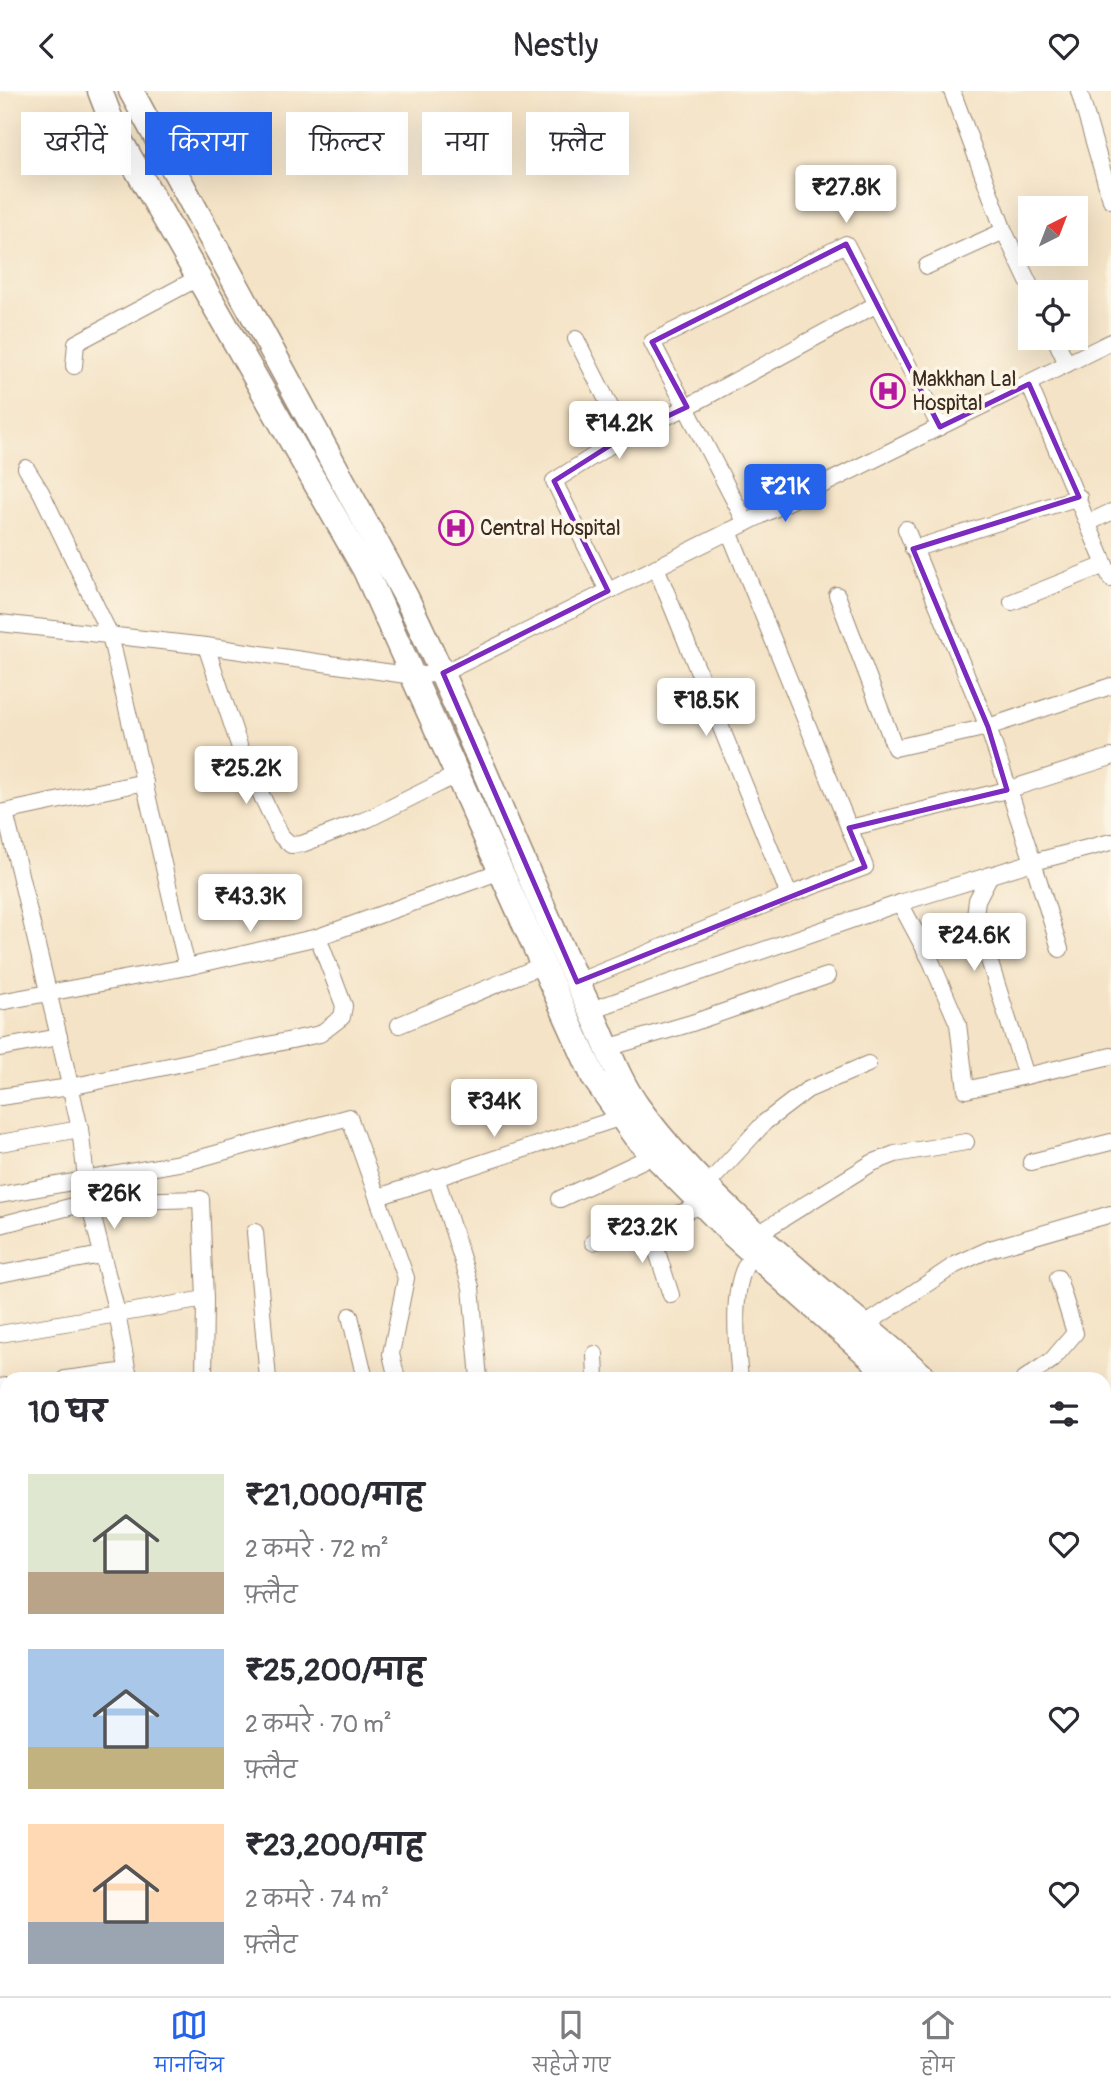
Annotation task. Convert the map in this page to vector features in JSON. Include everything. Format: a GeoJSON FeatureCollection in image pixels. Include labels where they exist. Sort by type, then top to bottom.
{"type":"FeatureCollection","features":[{"type":"Feature","properties":{"kind":"main road"},"geometry":{"type":"LineString","coordinates":[[100,91],[116,133],[365,570],[594,1078],[654,1155],[705,1195],[757,1244],[877,1372]]}},
{"type":"Feature","properties":{"kind":"main road"},"geometry":{"type":"LineString","coordinates":[[131,91],[406,597],[443,673],[624,1085],[705,1195]]}},
{"type":"Feature","properties":{"kind":"main road"},"geometry":{"type":"LineString","coordinates":[[757,1244],[865,1325],[918,1372]]}},
{"type":"Feature","properties":{"kind":"street"},"geometry":{"type":"LineString","coordinates":[[952,91],[1004,232],[1027,280]]}},
{"type":"Feature","properties":{"kind":"street"},"geometry":{"type":"LineString","coordinates":[[1079,91],[1111,200]]}},
{"type":"Feature","properties":{"kind":"street"},"geometry":{"type":"LineString","coordinates":[[928,266],[1004,232]]}},
{"type":"Feature","properties":{"kind":"street"},"geometry":{"type":"LineString","coordinates":[[746,523],[652,342],[846,244],[940,427]]}},
{"type":"Feature","properties":{"kind":"street"},"geometry":{"type":"LineString","coordinates":[[74,366],[76,343],[198,278]]}},
{"type":"Feature","properties":{"kind":"street"},"geometry":{"type":"LineString","coordinates":[[608,591],[554,481],[625,436],[687,407],[877,303]]}},
{"type":"Feature","properties":{"kind":"street"},"geometry":{"type":"LineString","coordinates":[[576,339],[625,436]]}},
{"type":"Feature","properties":{"kind":"street"},"geometry":{"type":"LineString","coordinates":[[0,623],[206,646],[413,676],[443,673],[1111,342]]}},
{"type":"Feature","properties":{"kind":"street"},"geometry":{"type":"LineString","coordinates":[[1061,350],[1067,364]]}},
{"type":"Feature","properties":{"kind":"street"},"geometry":{"type":"LineString","coordinates":[[1012,602],[1108,572],[1079,497],[1029,384]]}},
{"type":"Feature","properties":{"kind":"street"},"geometry":{"type":"LineString","coordinates":[[26,468],[41,492],[110,635],[187,967]]}},
{"type":"Feature","properties":{"kind":"street"},"geometry":{"type":"LineString","coordinates":[[912,549],[1079,497]]}},
{"type":"Feature","properties":{"kind":"street"},"geometry":{"type":"LineString","coordinates":[[1088,523],[1111,512]]}},
{"type":"Feature","properties":{"kind":"street"},"geometry":{"type":"LineString","coordinates":[[906,529],[912,549],[988,727],[1060,949]]}},
{"type":"Feature","properties":{"kind":"street"},"geometry":{"type":"LineString","coordinates":[[577,982],[789,895],[865,867],[729,531]]}},
{"type":"Feature","properties":{"kind":"street"},"geometry":{"type":"LineString","coordinates":[[656,567],[789,895]]}},
{"type":"Feature","properties":{"kind":"street"},"geometry":{"type":"LineString","coordinates":[[837,595],[895,748],[988,727],[1111,686]]}},
{"type":"Feature","properties":{"kind":"street"},"geometry":{"type":"LineString","coordinates":[[206,646],[243,757],[281,836],[291,845],[302,844],[368,819],[458,774]]}},
{"type":"Feature","properties":{"kind":"street"},"geometry":{"type":"LineString","coordinates":[[849,828],[1007,789],[1111,757]]}},
{"type":"Feature","properties":{"kind":"street"},"geometry":{"type":"LineString","coordinates":[[128,1372],[117,1313],[89,1202],[80,1129],[2,812],[145,782]]}},
{"type":"Feature","properties":{"kind":"street"},"geometry":{"type":"LineString","coordinates":[[591,1010],[900,903],[1033,862],[1111,842]]}},
{"type":"Feature","properties":{"kind":"street"},"geometry":{"type":"LineString","coordinates":[[0,1002],[187,967],[318,937],[501,871]]}},
{"type":"Feature","properties":{"kind":"street"},"geometry":{"type":"LineString","coordinates":[[990,875],[977,900],[975,916],[1026,1076]]}},
{"type":"Feature","properties":{"kind":"street"},"geometry":{"type":"LineString","coordinates":[[900,903],[931,961],[958,1024],[966,1090],[1111,1056]]}},
{"type":"Feature","properties":{"kind":"street"},"geometry":{"type":"LineString","coordinates":[[0,1097],[70,1087],[320,1034],[342,1017],[344,1006],[318,937]]}},
{"type":"Feature","properties":{"kind":"street"},"geometry":{"type":"LineString","coordinates":[[399,1025],[543,965]]}},
{"type":"Feature","properties":{"kind":"street"},"geometry":{"type":"LineString","coordinates":[[607,1048],[692,1023],[827,976]]}},
{"type":"Feature","properties":{"kind":"street"},"geometry":{"type":"LineString","coordinates":[[0,1048],[59,1037]]}},
{"type":"Feature","properties":{"kind":"street"},"geometry":{"type":"LineString","coordinates":[[593,1242],[648,1224],[705,1195],[765,1122],[807,1090],[869,1064]]}},
{"type":"Feature","properties":{"kind":"street"},"geometry":{"type":"LineString","coordinates":[[0,1195],[86,1182],[191,1161],[349,1117],[406,1278],[391,1354],[395,1372]]}},
{"type":"Feature","properties":{"kind":"street"},"geometry":{"type":"LineString","coordinates":[[378,1196],[622,1117]]}},
{"type":"Feature","properties":{"kind":"street"},"geometry":{"type":"LineString","coordinates":[[0,1143],[80,1129]]}},
{"type":"Feature","properties":{"kind":"street"},"geometry":{"type":"LineString","coordinates":[[740,1372],[737,1287],[757,1244],[872,1163],[895,1154],[965,1142]]}},
{"type":"Feature","properties":{"kind":"street"},"geometry":{"type":"LineString","coordinates":[[1031,1162],[1111,1142]]}},
{"type":"Feature","properties":{"kind":"street"},"geometry":{"type":"LineString","coordinates":[[560,1199],[654,1155]]}},
{"type":"Feature","properties":{"kind":"street"},"geometry":{"type":"LineString","coordinates":[[436,1177],[471,1287],[478,1372]]}},
{"type":"Feature","properties":{"kind":"street"},"geometry":{"type":"LineString","coordinates":[[0,1225],[89,1202],[201,1199],[205,1300],[204,1372]]}},
{"type":"Feature","properties":{"kind":"street"},"geometry":{"type":"LineString","coordinates":[[865,1325],[955,1265],[990,1249],[1111,1215]]}},
{"type":"Feature","properties":{"kind":"street"},"geometry":{"type":"LineString","coordinates":[[648,1224],[671,1296]]}},
{"type":"Feature","properties":{"kind":"street"},"geometry":{"type":"LineString","coordinates":[[255,1232],[267,1372]]}},
{"type":"Feature","properties":{"kind":"street"},"geometry":{"type":"LineString","coordinates":[[0,1274],[101,1255]]}},
{"type":"Feature","properties":{"kind":"street"},"geometry":{"type":"LineString","coordinates":[[1034,1372],[1052,1360],[1075,1333],[1058,1278]]}},
{"type":"Feature","properties":{"kind":"street"},"geometry":{"type":"LineString","coordinates":[[0,1334],[205,1300]]}},
{"type":"Feature","properties":{"kind":"street"},"geometry":{"type":"LineString","coordinates":[[350,1316],[363,1372]]}},
{"type":"Feature","properties":{"kind":"street"},"geometry":{"type":"LineString","coordinates":[[595,1354],[596,1372]]}},
{"type":"Feature","properties":{"kind":"highlighted area"},"geometry":{"type":"Polygon","coordinates":[[[846,244],[940,427],[1029,384],[1079,497],[913,549],[988,727],[1007,790],[849,828],[865,867],[577,982],[443,673],[608,591],[554,481],[625,436],[687,407],[652,342],[846,244]]]}},
{"type":"Feature","properties":{"kind":"place","name":"Makkhan Lal Hospital"},"geometry":{"type":"Point","coordinates":[888,391]}},
{"type":"Feature","properties":{"kind":"place","name":"Central Hospital"},"geometry":{"type":"Point","coordinates":[456,528]}}]}
